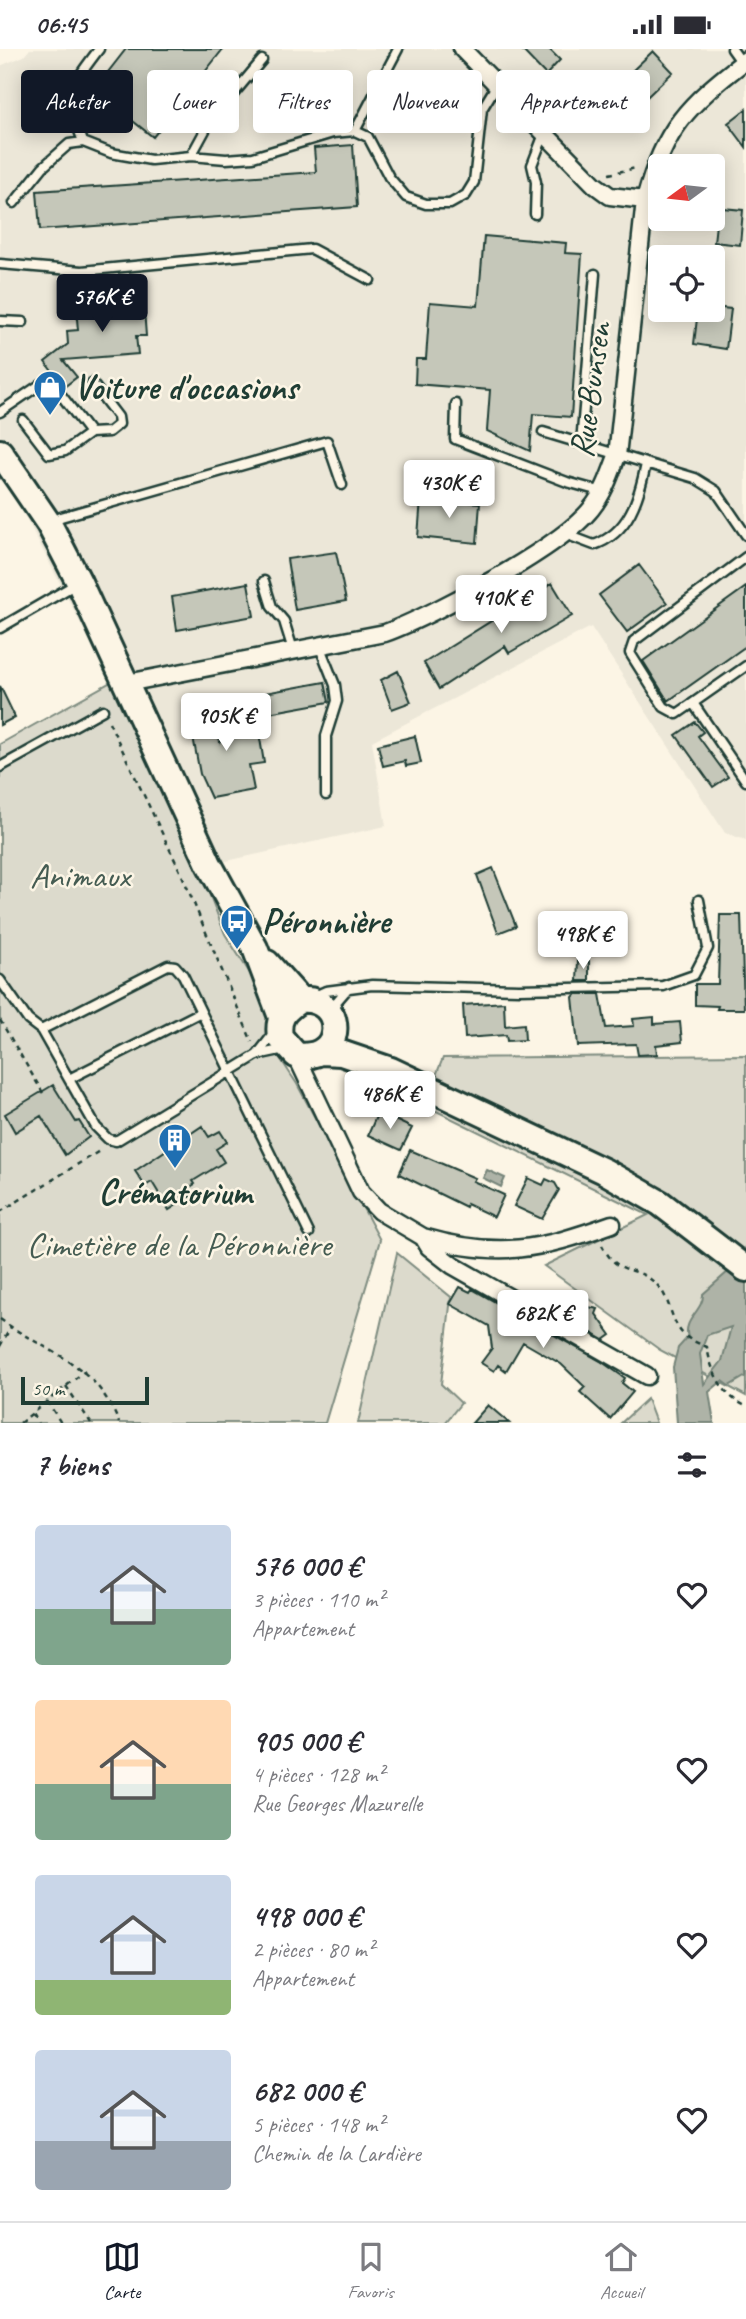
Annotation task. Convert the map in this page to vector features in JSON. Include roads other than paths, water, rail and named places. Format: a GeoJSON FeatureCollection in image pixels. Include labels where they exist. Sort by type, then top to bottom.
{"type":"FeatureCollection","features":[{"type":"Feature","properties":{"kind":"main road"},"geometry":{"type":"LineString","coordinates":[[0,452],[49,524],[79,582],[209,864],[255,949],[297,1042]]}},
{"type":"Feature","properties":{"kind":"main road"},"geometry":{"type":"LineString","coordinates":[[255,949],[303,1000]]}},
{"type":"Feature","properties":{"kind":"main road"},"geometry":{"type":"LineString","coordinates":[[297,1042],[287,1008],[303,1000],[317,1002],[334,1022],[391,1070]]}},
{"type":"Feature","properties":{"kind":"main road"},"geometry":{"type":"LineString","coordinates":[[297,1042],[330,1044],[334,1022]]}},
{"type":"Feature","properties":{"kind":"main road"},"geometry":{"type":"LineString","coordinates":[[297,1042],[391,1070],[604,1171],[660,1203],[746,1269]]}},
{"type":"Feature","properties":{"kind":"street"},"geometry":{"type":"LineString","coordinates":[[462,49],[496,86]]}},
{"type":"Feature","properties":{"kind":"street","name":"Rue Bunsen"},"geometry":{"type":"LineString","coordinates":[[127,683],[385,633],[413,623],[565,534],[590,511],[603,492],[617,456],[645,200],[653,170],[668,134],[685,111],[744,62]]}},
{"type":"Feature","properties":{"kind":"street"},"geometry":{"type":"LineString","coordinates":[[544,134],[595,185],[610,196],[645,200]]}},
{"type":"Feature","properties":{"kind":"street"},"geometry":{"type":"LineString","coordinates":[[297,1042],[312,1089],[361,1192],[379,1211],[423,1237],[449,1245],[516,1251],[547,1246],[612,1224]]}},
{"type":"Feature","properties":{"kind":"street"},"geometry":{"type":"LineString","coordinates":[[423,1237],[429,1247],[452,1265],[647,1376]]}},
{"type":"Feature","properties":{"kind":"lane"},"geometry":{"type":"LineString","coordinates":[[83,142],[70,102],[73,83],[99,49]]}},
{"type":"Feature","properties":{"kind":"lane"},"geometry":{"type":"LineString","coordinates":[[355,131],[398,49]]}},
{"type":"Feature","properties":{"kind":"lane"},"geometry":{"type":"LineString","coordinates":[[732,49],[744,62]]}},
{"type":"Feature","properties":{"kind":"lane"},"geometry":{"type":"LineString","coordinates":[[191,156],[209,123],[262,60]]}},
{"type":"Feature","properties":{"kind":"lane"},"geometry":{"type":"LineString","coordinates":[[14,203],[69,144],[83,142],[111,153],[151,160],[191,156],[226,159],[253,157],[332,133],[355,131],[368,137],[389,177],[406,197],[426,204],[450,204],[466,195],[474,182],[482,109],[496,86]]}},
{"type":"Feature","properties":{"kind":"lane"},"geometry":{"type":"LineString","coordinates":[[535,214],[536,182],[532,165],[544,134]]}},
{"type":"Feature","properties":{"kind":"lane"},"geometry":{"type":"LineString","coordinates":[[0,264],[82,271],[312,249],[370,280]]}},
{"type":"Feature","properties":{"kind":"lane"},"geometry":{"type":"LineString","coordinates":[[581,444],[595,274]]}},
{"type":"Feature","properties":{"kind":"lane"},"geometry":{"type":"LineString","coordinates":[[0,321],[23,322]]}},
{"type":"Feature","properties":{"kind":"lane"},"geometry":{"type":"LineString","coordinates":[[23,420],[49,454],[65,451],[90,433],[109,432],[119,424],[118,417],[92,383]]}},
{"type":"Feature","properties":{"kind":"lane"},"geometry":{"type":"LineString","coordinates":[[0,412],[41,384],[55,387],[90,433]]}},
{"type":"Feature","properties":{"kind":"lane"},"geometry":{"type":"LineString","coordinates":[[456,404],[455,439],[567,482],[603,492]]}},
{"type":"Feature","properties":{"kind":"lane"},"geometry":{"type":"LineString","coordinates":[[543,432],[695,478],[716,491],[746,535]]}},
{"type":"Feature","properties":{"kind":"lane"},"geometry":{"type":"LineString","coordinates":[[49,524],[61,517],[327,441],[342,485]]}},
{"type":"Feature","properties":{"kind":"lane"},"geometry":{"type":"LineString","coordinates":[[565,534],[594,545],[609,540],[638,502],[646,464]]}},
{"type":"Feature","properties":{"kind":"lane"},"geometry":{"type":"LineString","coordinates":[[746,557],[634,641],[630,653],[664,707],[677,714],[746,666]]}},
{"type":"Feature","properties":{"kind":"lane"},"geometry":{"type":"LineString","coordinates":[[264,581],[272,607],[284,621],[293,650]]}},
{"type":"Feature","properties":{"kind":"lane"},"geometry":{"type":"LineString","coordinates":[[0,628],[79,582]]}},
{"type":"Feature","properties":{"kind":"lane"},"geometry":{"type":"LineString","coordinates":[[319,644],[337,701],[326,736],[326,795]]}},
{"type":"Feature","properties":{"kind":"lane"},"geometry":{"type":"LineString","coordinates":[[693,703],[742,768],[746,781]]}},
{"type":"Feature","properties":{"kind":"lane"},"geometry":{"type":"LineString","coordinates":[[0,767],[103,710]]}},
{"type":"Feature","properties":{"kind":"lane"},"geometry":{"type":"LineString","coordinates":[[303,1000],[326,991],[349,987],[519,989],[663,986],[694,975],[708,949],[699,900]]}},
{"type":"Feature","properties":{"kind":"lane"},"geometry":{"type":"LineString","coordinates":[[41,1031],[168,965],[175,966],[183,975],[309,1233]]}},
{"type":"Feature","properties":{"kind":"lane"},"geometry":{"type":"LineString","coordinates":[[0,980],[27,1020],[41,1031],[96,1127],[108,1139],[116,1141],[257,1055],[297,1042]]}},
{"type":"Feature","properties":{"kind":"lane"},"geometry":{"type":"LineString","coordinates":[[334,1022],[337,1001],[349,987]]}},
{"type":"Feature","properties":{"kind":"lane"},"geometry":{"type":"LineString","coordinates":[[69,1079],[201,1012]]}},
{"type":"Feature","properties":{"kind":"lane"},"geometry":{"type":"LineString","coordinates":[[257,1055],[297,1042]]}},
{"type":"Feature","properties":{"kind":"place","name":"Voiture d'occasions"},"geometry":{"type":"Point","coordinates":[50,417]}},
{"type":"Feature","properties":{"kind":"place","name":"Péronnière"},"geometry":{"type":"Point","coordinates":[237,951]}},
{"type":"Feature","properties":{"kind":"place","name":"Crématorium"},"geometry":{"type":"Point","coordinates":[175,1170]}},
{"type":"Feature","properties":{"kind":"park label","name":"Animaux"},"geometry":{"type":"Point","coordinates":[80,875]}},
{"type":"Feature","properties":{"kind":"park label","name":"Cimetière de la Péronnière"},"geometry":{"type":"Point","coordinates":[179,1244]}}]}
